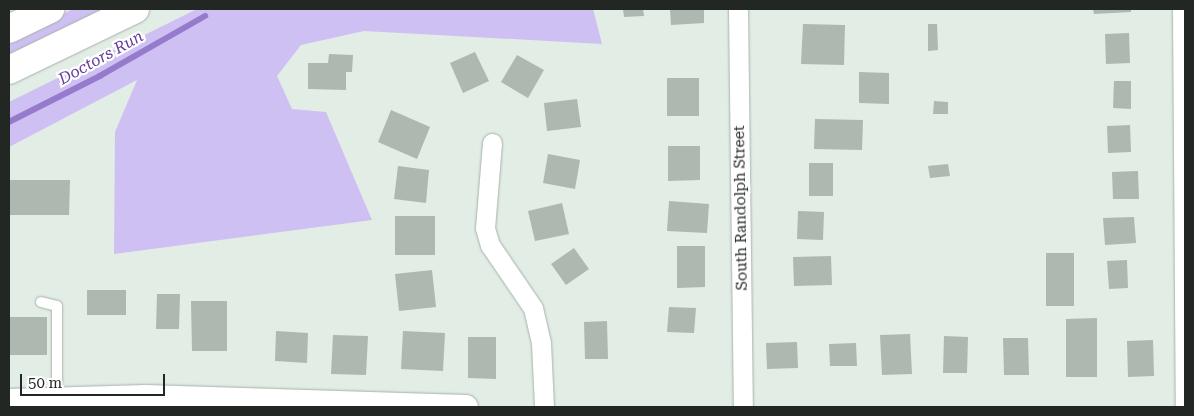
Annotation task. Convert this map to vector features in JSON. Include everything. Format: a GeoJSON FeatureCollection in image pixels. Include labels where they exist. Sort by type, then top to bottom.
{"type":"FeatureCollection","features":[{"type":"Feature","properties":{"kind":"main road"},"geometry":{"type":"LineString","coordinates":[[9,29],[50,9]]}},
{"type":"Feature","properties":{"kind":"main road"},"geometry":{"type":"LineString","coordinates":[[9,70],[135,9]]}},
{"type":"Feature","properties":{"kind":"street","name":"South Randolph Street"},"geometry":{"type":"LineString","coordinates":[[738,9],[743,407]]}},
{"type":"Feature","properties":{"kind":"street"},"geometry":{"type":"LineString","coordinates":[[1182,9],[1185,407]]}},
{"type":"Feature","properties":{"kind":"street"},"geometry":{"type":"LineString","coordinates":[[492,143],[484,228],[490,244],[533,308],[541,343],[544,407]]}},
{"type":"Feature","properties":{"kind":"street"},"geometry":{"type":"LineString","coordinates":[[17,403],[57,399],[146,397],[466,407]]}},
{"type":"Feature","properties":{"kind":"lane"},"geometry":{"type":"LineString","coordinates":[[41,302],[56,306],[57,399]]}},
{"type":"Feature","properties":{"kind":"shaded area"},"geometry":{"type":"Polygon","coordinates":[[[73,9],[115,9],[9,59],[9,40],[73,9]]]}},
{"type":"Feature","properties":{"kind":"shaded area"},"geometry":{"type":"Polygon","coordinates":[[[197,9],[593,9],[602,44],[364,31],[301,45],[277,76],[292,109],[326,112],[372,220],[114,254],[115,132],[137,80],[9,147],[9,102],[197,9]]]}},
{"type":"Feature","properties":{"kind":"building"},"geometry":{"type":"Polygon","coordinates":[[[623,9],[643,9],[644,16],[624,17],[623,9]]]}},
{"type":"Feature","properties":{"kind":"building"},"geometry":{"type":"Polygon","coordinates":[[[670,9],[704,9],[704,23],[671,25],[670,9]]]}},
{"type":"Feature","properties":{"kind":"building"},"geometry":{"type":"Polygon","coordinates":[[[1093,9],[1131,9],[1131,12],[1094,14],[1093,9]]]}},
{"type":"Feature","properties":{"kind":"building"},"geometry":{"type":"Polygon","coordinates":[[[803,24],[845,25],[844,65],[801,64],[803,24]]]}},
{"type":"Feature","properties":{"kind":"building"},"geometry":{"type":"Polygon","coordinates":[[[928,24],[937,24],[938,50],[928,51],[928,24]]]}},
{"type":"Feature","properties":{"kind":"building"},"geometry":{"type":"Polygon","coordinates":[[[1129,33],[1130,63],[1106,64],[1105,34],[1129,33]]]}},
{"type":"Feature","properties":{"kind":"building"},"geometry":{"type":"Polygon","coordinates":[[[475,52],[489,81],[463,93],[450,63],[475,52]]]}},
{"type":"Feature","properties":{"kind":"building"},"geometry":{"type":"Polygon","coordinates":[[[329,54],[353,55],[352,72],[346,72],[346,90],[308,89],[308,63],[328,63],[329,54]]]}},
{"type":"Feature","properties":{"kind":"building"},"geometry":{"type":"Polygon","coordinates":[[[517,55],[544,70],[528,98],[501,82],[517,55]]]}},
{"type":"Feature","properties":{"kind":"building"},"geometry":{"type":"Polygon","coordinates":[[[859,72],[889,73],[889,104],[859,103],[859,72]]]}},
{"type":"Feature","properties":{"kind":"building"},"geometry":{"type":"Polygon","coordinates":[[[667,78],[699,78],[699,116],[667,116],[667,78]]]}},
{"type":"Feature","properties":{"kind":"building"},"geometry":{"type":"Polygon","coordinates":[[[1114,81],[1131,81],[1131,109],[1113,108],[1114,81]]]}},
{"type":"Feature","properties":{"kind":"building"},"geometry":{"type":"Polygon","coordinates":[[[577,99],[581,127],[547,131],[544,103],[577,99]]]}},
{"type":"Feature","properties":{"kind":"building"},"geometry":{"type":"Polygon","coordinates":[[[934,101],[948,102],[948,114],[933,114],[934,101]]]}},
{"type":"Feature","properties":{"kind":"building"},"geometry":{"type":"Polygon","coordinates":[[[391,110],[430,127],[417,159],[378,142],[391,110]]]}},
{"type":"Feature","properties":{"kind":"building"},"geometry":{"type":"Polygon","coordinates":[[[815,119],[863,120],[862,150],[814,149],[815,119]]]}},
{"type":"Feature","properties":{"kind":"building"},"geometry":{"type":"Polygon","coordinates":[[[1130,125],[1131,152],[1108,153],[1107,126],[1130,125]]]}},
{"type":"Feature","properties":{"kind":"building"},"geometry":{"type":"Polygon","coordinates":[[[668,146],[700,146],[700,180],[668,181],[668,146]]]}},
{"type":"Feature","properties":{"kind":"building"},"geometry":{"type":"Polygon","coordinates":[[[548,154],[580,160],[575,189],[543,183],[548,154]]]}},
{"type":"Feature","properties":{"kind":"building"},"geometry":{"type":"Polygon","coordinates":[[[809,163],[833,163],[833,196],[809,196],[809,163]]]}},
{"type":"Feature","properties":{"kind":"building"},"geometry":{"type":"Polygon","coordinates":[[[948,164],[950,176],[930,178],[928,166],[948,164]]]}},
{"type":"Feature","properties":{"kind":"building"},"geometry":{"type":"Polygon","coordinates":[[[398,166],[429,170],[426,203],[394,199],[398,166]]]}},
{"type":"Feature","properties":{"kind":"building"},"geometry":{"type":"Polygon","coordinates":[[[1138,171],[1139,199],[1113,199],[1112,172],[1138,171]]]}},
{"type":"Feature","properties":{"kind":"building"},"geometry":{"type":"Polygon","coordinates":[[[9,180],[70,180],[69,215],[9,215],[9,180]]]}},
{"type":"Feature","properties":{"kind":"building"},"geometry":{"type":"Polygon","coordinates":[[[669,201],[709,204],[707,233],[667,231],[669,201]]]}},
{"type":"Feature","properties":{"kind":"building"},"geometry":{"type":"Polygon","coordinates":[[[562,203],[569,234],[535,241],[528,211],[562,203]]]}},
{"type":"Feature","properties":{"kind":"building"},"geometry":{"type":"Polygon","coordinates":[[[798,211],[824,212],[823,240],[797,239],[798,211]]]}},
{"type":"Feature","properties":{"kind":"building"},"geometry":{"type":"Polygon","coordinates":[[[395,216],[435,216],[435,255],[395,255],[395,216]]]}},
{"type":"Feature","properties":{"kind":"building"},"geometry":{"type":"Polygon","coordinates":[[[1134,217],[1136,243],[1105,245],[1103,218],[1134,217]]]}},
{"type":"Feature","properties":{"kind":"building"},"geometry":{"type":"Polygon","coordinates":[[[677,246],[705,246],[705,287],[677,288],[677,246]]]}},
{"type":"Feature","properties":{"kind":"building"},"geometry":{"type":"Polygon","coordinates":[[[574,248],[589,269],[566,285],[551,264],[574,248]]]}},
{"type":"Feature","properties":{"kind":"building"},"geometry":{"type":"Polygon","coordinates":[[[1046,253],[1074,253],[1074,306],[1046,306],[1046,253]]]}},
{"type":"Feature","properties":{"kind":"building"},"geometry":{"type":"Polygon","coordinates":[[[831,256],[832,285],[794,286],[793,257],[831,256]]]}},
{"type":"Feature","properties":{"kind":"building"},"geometry":{"type":"Polygon","coordinates":[[[1127,260],[1128,288],[1109,289],[1107,261],[1127,260]]]}},
{"type":"Feature","properties":{"kind":"building"},"geometry":{"type":"Polygon","coordinates":[[[432,270],[436,307],[399,311],[395,274],[432,270]]]}},
{"type":"Feature","properties":{"kind":"building"},"geometry":{"type":"Polygon","coordinates":[[[87,290],[126,290],[126,315],[87,315],[87,290]]]}},
{"type":"Feature","properties":{"kind":"building"},"geometry":{"type":"Polygon","coordinates":[[[157,294],[180,294],[179,329],[156,329],[157,294]]]}},
{"type":"Feature","properties":{"kind":"building"},"geometry":{"type":"Polygon","coordinates":[[[191,301],[227,301],[227,351],[192,351],[191,301]]]}},
{"type":"Feature","properties":{"kind":"building"},"geometry":{"type":"Polygon","coordinates":[[[669,307],[696,308],[694,333],[667,332],[669,307]]]}},
{"type":"Feature","properties":{"kind":"building"},"geometry":{"type":"Polygon","coordinates":[[[9,317],[47,317],[47,355],[9,355],[9,317]]]}},
{"type":"Feature","properties":{"kind":"building"},"geometry":{"type":"Polygon","coordinates":[[[1097,318],[1097,377],[1066,377],[1066,319],[1097,318]]]}},
{"type":"Feature","properties":{"kind":"building"},"geometry":{"type":"Polygon","coordinates":[[[607,321],[608,359],[585,359],[584,322],[607,321]]]}},
{"type":"Feature","properties":{"kind":"building"},"geometry":{"type":"Polygon","coordinates":[[[276,331],[308,333],[307,363],[275,361],[276,331]]]}},
{"type":"Feature","properties":{"kind":"building"},"geometry":{"type":"Polygon","coordinates":[[[403,331],[445,333],[443,371],[401,369],[403,331]]]}},
{"type":"Feature","properties":{"kind":"building"},"geometry":{"type":"Polygon","coordinates":[[[910,334],[912,374],[882,375],[880,335],[910,334]]]}},
{"type":"Feature","properties":{"kind":"building"},"geometry":{"type":"Polygon","coordinates":[[[333,335],[368,336],[366,375],[331,374],[333,335]]]}},
{"type":"Feature","properties":{"kind":"building"},"geometry":{"type":"Polygon","coordinates":[[[944,336],[968,337],[967,373],[943,373],[944,336]]]}},
{"type":"Feature","properties":{"kind":"building"},"geometry":{"type":"Polygon","coordinates":[[[468,337],[496,337],[496,379],[468,378],[468,337]]]}},
{"type":"Feature","properties":{"kind":"building"},"geometry":{"type":"Polygon","coordinates":[[[1003,338],[1028,338],[1029,375],[1004,375],[1003,338]]]}},
{"type":"Feature","properties":{"kind":"building"},"geometry":{"type":"Polygon","coordinates":[[[1153,340],[1154,376],[1128,377],[1127,341],[1153,340]]]}},
{"type":"Feature","properties":{"kind":"building"},"geometry":{"type":"Polygon","coordinates":[[[797,342],[798,368],[767,369],[766,343],[797,342]]]}},
{"type":"Feature","properties":{"kind":"building"},"geometry":{"type":"Polygon","coordinates":[[[856,343],[857,366],[830,366],[829,344],[856,343]]]}},
{"type":"Feature","properties":{"kind":"waterway","name":"Doctors Run"},"geometry":{"type":"LineString","coordinates":[[9,122],[100,76],[205,16]]}}]}
